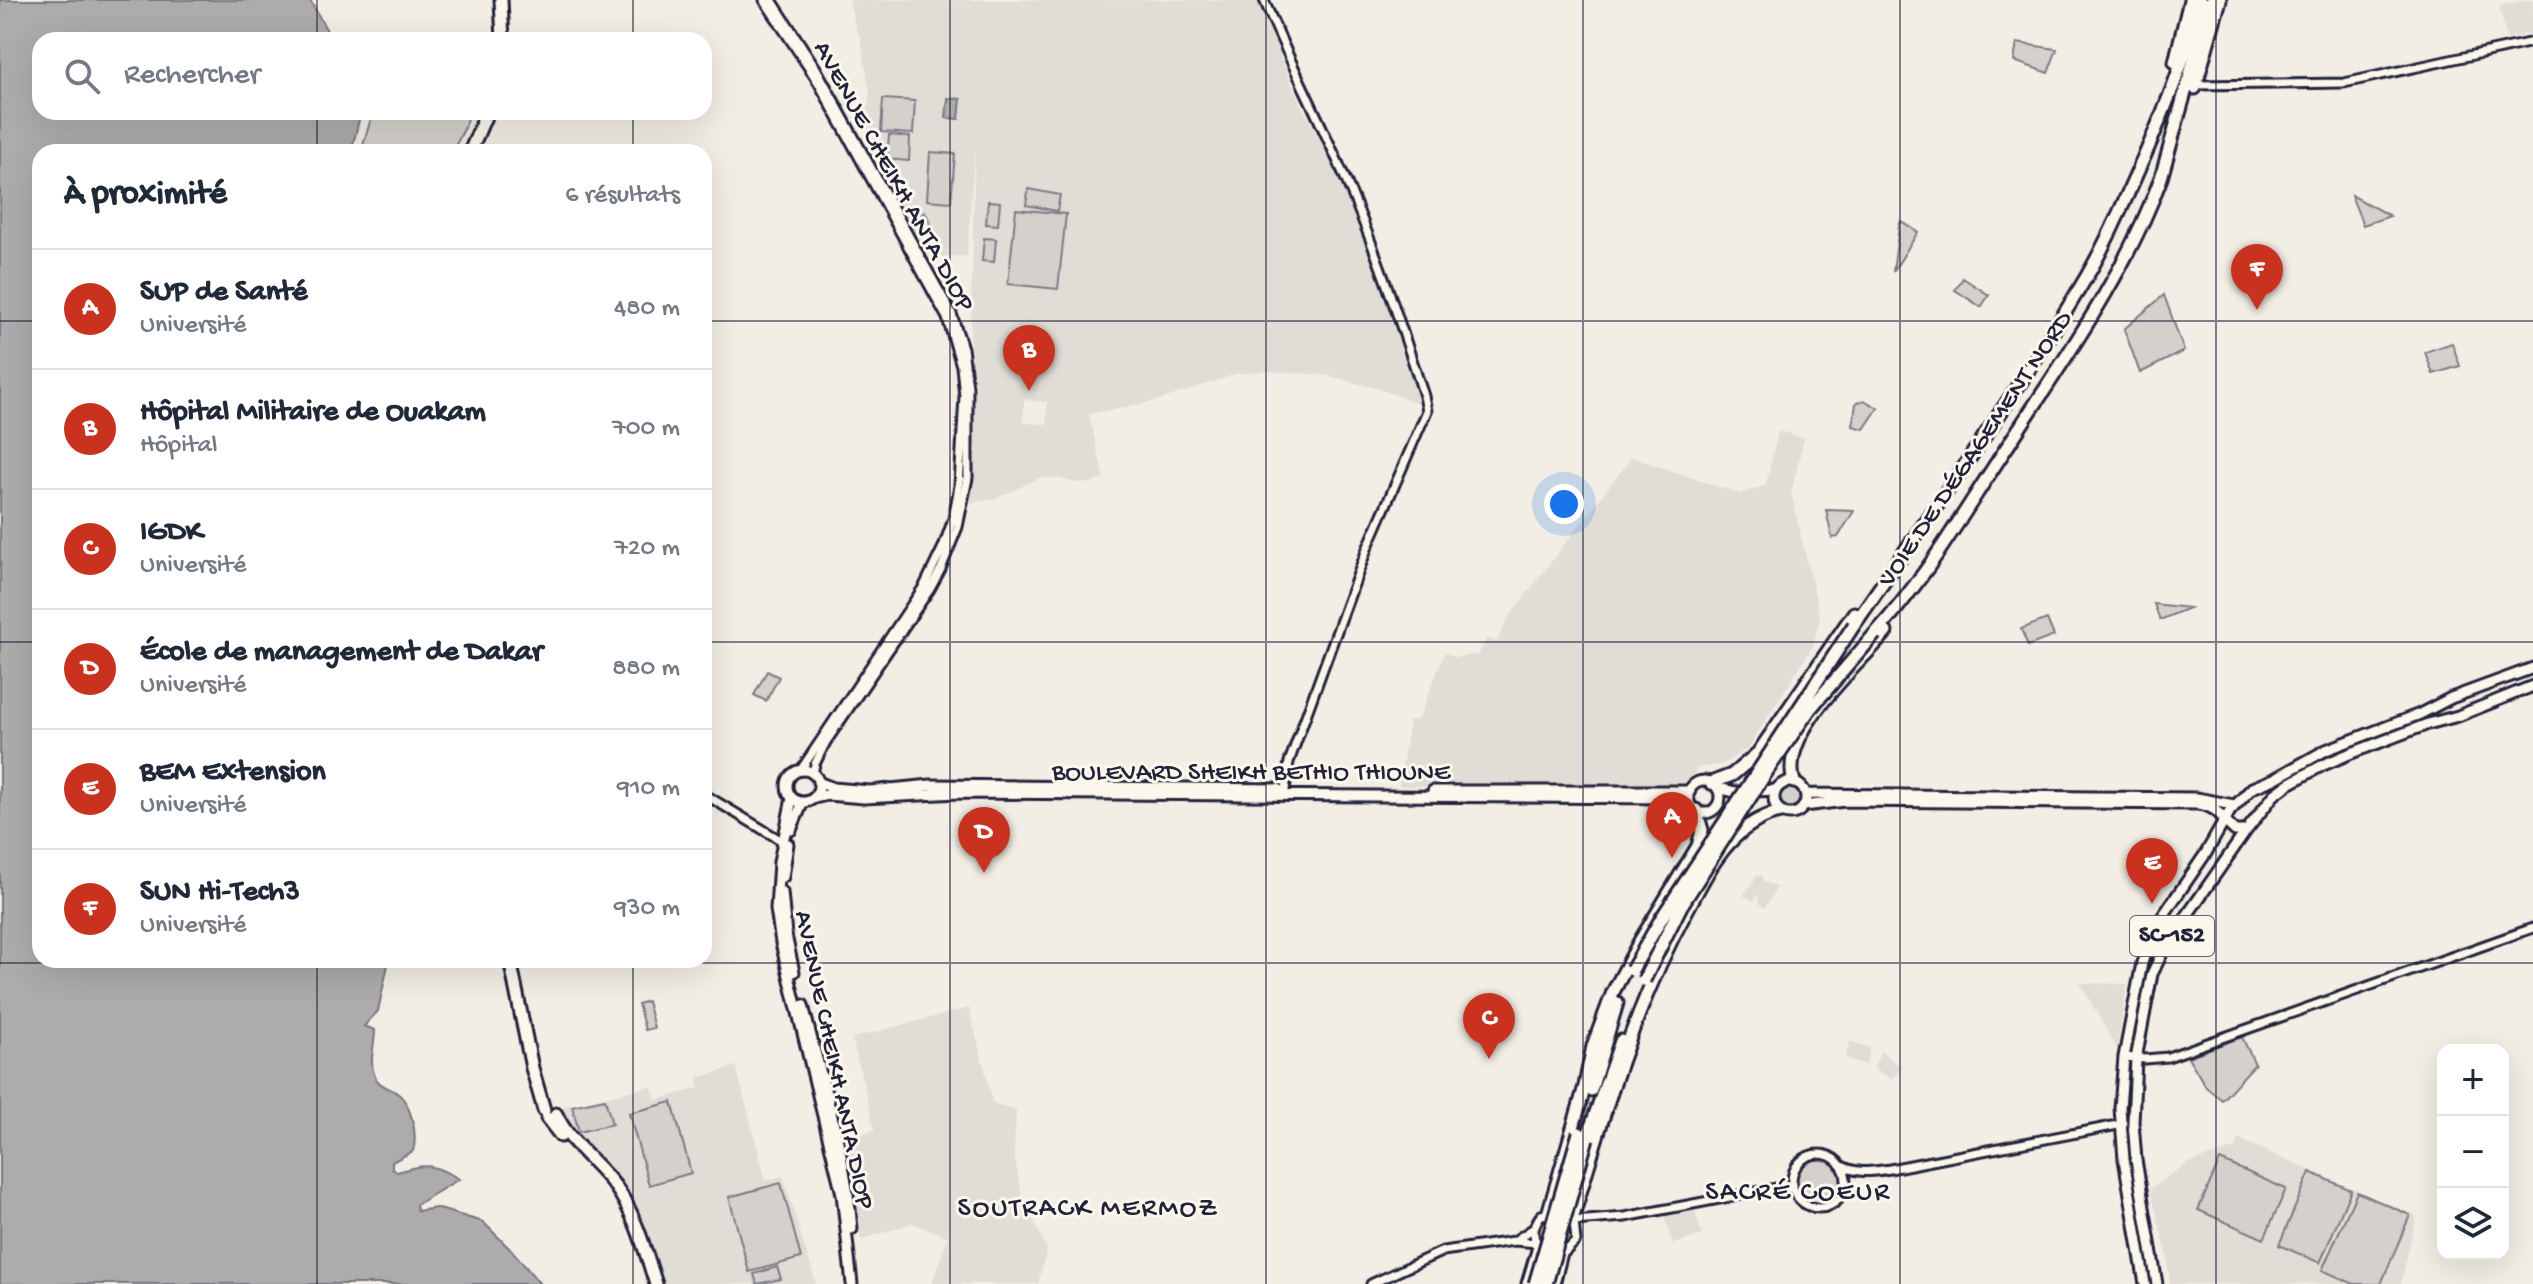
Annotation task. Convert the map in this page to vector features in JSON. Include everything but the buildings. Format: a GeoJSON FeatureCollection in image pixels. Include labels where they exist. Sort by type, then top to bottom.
{"type":"FeatureCollection","features":[{"type":"Feature","properties":{"kind":"highway"},"geometry":{"type":"LineString","coordinates":[[503,0],[505,32]]}},
{"type":"Feature","properties":{"kind":"highway"},"geometry":{"type":"LineString","coordinates":[[2148,147],[2190,0]]}},
{"type":"Feature","properties":{"kind":"highway","name":"VOIE DE DÉGAGEMENT NORD"},"geometry":{"type":"LineString","coordinates":[[1535,1284],[1583,1136],[1644,980],[1686,897],[1789,737],[1833,680],[1924,575],[1957,527],[2103,298],[2145,218],[2161,178],[2198,30],[2200,0]]}},
{"type":"Feature","properties":{"kind":"highway","name":"VOIE DE DÉGAGEMENT NORD"},"geometry":{"type":"LineString","coordinates":[[1546,1284],[1606,1036],[1632,970],[1661,919],[1854,625],[2082,286],[2118,218],[2211,0]]}},
{"type":"Feature","properties":{"kind":"highway"},"geometry":{"type":"LineString","coordinates":[[2161,178],[2196,85],[2220,0]]}},
{"type":"Feature","properties":{"kind":"highway"},"geometry":{"type":"LineString","coordinates":[[470,144],[477,120]]}},
{"type":"Feature","properties":{"kind":"highway"},"geometry":{"type":"LineString","coordinates":[[471,144],[483,120]]}},
{"type":"Feature","properties":{"kind":"highway"},"geometry":{"type":"LineString","coordinates":[[1714,786],[1758,753],[1853,614],[1937,505]]}},
{"type":"Feature","properties":{"kind":"highway"},"geometry":{"type":"LineString","coordinates":[[1794,782],[1792,761],[1802,733],[1835,689],[1910,602],[1941,558],[1957,527]]}},
{"type":"Feature","properties":{"kind":"highway"},"geometry":{"type":"LineString","coordinates":[[1548,1214],[1599,1029],[1619,980],[1646,930],[1698,846],[1702,830],[1692,800]]}},
{"type":"Feature","properties":{"kind":"highway"},"geometry":{"type":"LineString","coordinates":[[1573,1221],[1638,1012],[1665,952],[1697,892],[1733,839],[1762,818],[1781,812]]}},
{"type":"Feature","properties":{"kind":"highway"},"geometry":{"type":"LineString","coordinates":[[513,968],[530,1060],[550,1112],[572,1150],[617,1199],[630,1224],[649,1284]]}},
{"type":"Feature","properties":{"kind":"highway"},"geometry":{"type":"LineString","coordinates":[[1588,1072],[1606,1036]]}},
{"type":"Feature","properties":{"kind":"highway"},"geometry":{"type":"LineString","coordinates":[[1607,1105],[1613,1063]]}},
{"type":"Feature","properties":{"kind":"highway"},"geometry":{"type":"LineString","coordinates":[[550,1112],[621,1194],[656,1284]]}},
{"type":"Feature","properties":{"kind":"highway"},"geometry":{"type":"LineString","coordinates":[[1528,1284],[1538,1245]]}},
{"type":"Feature","properties":{"kind":"highway"},"geometry":{"type":"LineString","coordinates":[[1553,1284],[1561,1253]]}},
{"type":"Feature","properties":{"kind":"main road"},"geometry":{"type":"LineString","coordinates":[[2145,1284],[2126,1174],[2121,1124],[2124,1057],[2144,954],[2152,932],[2206,853],[2234,805],[2252,788],[2326,750],[2533,668]]}},
{"type":"Feature","properties":{"kind":"main road"},"geometry":{"type":"LineString","coordinates":[[2270,802],[2289,784],[2323,765],[2533,686]]}},
{"type":"Feature","properties":{"kind":"main road"},"geometry":{"type":"LineString","coordinates":[[800,771],[815,778],[818,790],[814,798],[803,802],[792,798],[787,784],[791,775],[800,771]]}},
{"type":"Feature","properties":{"kind":"main road","name":"BOULEVARD SHEIKH BETHIO THIOUNE"},"geometry":{"type":"LineString","coordinates":[[815,778],[833,788],[870,791],[931,785],[1692,800]]}},
{"type":"Feature","properties":{"kind":"main road"},"geometry":{"type":"LineString","coordinates":[[1804,806],[1806,794],[1794,782],[1786,782],[1776,790],[1731,792],[1697,782],[1692,800],[1708,812],[1719,801],[1735,795],[1757,795],[1774,801],[1781,812],[1794,814],[1804,806],[1845,801],[2184,803],[2208,806],[2226,819],[2235,831],[2246,831]]}},
{"type":"Feature","properties":{"kind":"main road"},"geometry":{"type":"LineString","coordinates":[[2258,785],[2267,789],[2270,802]]}},
{"type":"Feature","properties":{"kind":"main road"},"geometry":{"type":"LineString","coordinates":[[1714,786],[1719,801]]}},
{"type":"Feature","properties":{"kind":"main road"},"geometry":{"type":"LineString","coordinates":[[1774,801],[1776,790]]}},
{"type":"Feature","properties":{"kind":"main road","name":"BOULEVARD SHEIKH BETHIO THIOUNE"},"geometry":{"type":"LineString","coordinates":[[814,798],[827,795],[864,798],[958,793],[1692,800]]}},
{"type":"Feature","properties":{"kind":"main road"},"geometry":{"type":"LineString","coordinates":[[1806,794],[2197,798],[2234,805]]}},
{"type":"Feature","properties":{"kind":"main road","name":"AVENUE CHEIKH ANTA DIOP"},"geometry":{"type":"LineString","coordinates":[[792,798],[782,841],[776,897],[781,943],[842,1194],[854,1284]]}},
{"type":"Feature","properties":{"kind":"main road","name":"AVENUE CHEIKH ANTA DIOP"},"geometry":{"type":"LineString","coordinates":[[803,802],[787,847],[782,890],[784,923],[850,1200],[854,1284]]}},
{"type":"Feature","properties":{"kind":"main road","name":"SC-152"},"geometry":{"type":"LineString","coordinates":[[2157,1284],[2136,1160],[2133,1122],[2136,1059],[2157,960],[2246,831],[2270,802]]}},
{"type":"Feature","properties":{"kind":"street","name":"AVENUE CHEIKH ANTA DIOP"},"geometry":{"type":"LineString","coordinates":[[764,0],[818,82],[947,318],[961,366],[964,396],[959,486],[952,523],[935,566],[800,771]]}},
{"type":"Feature","properties":{"kind":"street","name":"AVENUE CHEIKH ANTA DIOP"},"geometry":{"type":"LineString","coordinates":[[772,0],[816,68],[952,314],[968,376],[968,478],[950,550],[930,589],[826,742],[815,764],[815,778]]}},
{"type":"Feature","properties":{"kind":"street"},"geometry":{"type":"LineString","coordinates":[[1264,0],[1383,269],[1427,411],[1367,549],[1289,762],[1285,790]]}},
{"type":"Feature","properties":{"kind":"street"},"geometry":{"type":"LineString","coordinates":[[2196,85],[2344,83],[2533,42]]}},
{"type":"Feature","properties":{"kind":"street"},"geometry":{"type":"LineString","coordinates":[[712,799],[782,841]]}},
{"type":"Feature","properties":{"kind":"street"},"geometry":{"type":"LineString","coordinates":[[2124,1057],[2168,1057],[2533,928]]}},
{"type":"Feature","properties":{"kind":"street"},"geometry":{"type":"LineString","coordinates":[[1791,1180],[1799,1200],[1820,1208],[1837,1201],[1853,1176],[1863,1173],[2133,1122]]}},
{"type":"Feature","properties":{"kind":"street"},"geometry":{"type":"LineString","coordinates":[[1782,1187],[1791,1180],[1798,1163],[1810,1155],[1826,1155],[1852,1171],[1863,1173]]}},
{"type":"Feature","properties":{"kind":"street"},"geometry":{"type":"LineString","coordinates":[[1840,1165],[1846,1185]]}},
{"type":"Feature","properties":{"kind":"street"},"geometry":{"type":"LineString","coordinates":[[1538,1245],[1534,1228],[1541,1215],[1573,1221],[1625,1217],[1782,1187],[1793,1189]]}},
{"type":"Feature","properties":{"kind":"street"},"geometry":{"type":"LineString","coordinates":[[1576,1233],[1593,1220]]}},
{"type":"Feature","properties":{"kind":"street"},"geometry":{"type":"LineString","coordinates":[[1371,1284],[1443,1251],[1514,1241],[1561,1253],[1576,1241],[1573,1221]]}},
{"type":"Feature","properties":{"kind":"street"},"geometry":{"type":"LineString","coordinates":[[1514,1241],[1534,1228]]}},
{"type":"Feature","properties":{"kind":"shaded area"},"geometry":{"type":"Polygon","coordinates":[[[0,0],[310,0],[328,32],[32,32],[32,120],[359,120],[353,144],[32,144],[32,968],[387,968],[378,1011],[364,1026],[375,1030],[372,1063],[376,1078],[402,1097],[412,1120],[415,1137],[413,1151],[392,1162],[392,1168],[397,1172],[430,1166],[459,1179],[416,1205],[417,1211],[436,1208],[483,1222],[540,1284],[0,1284],[0,0]]]}},
{"type":"Feature","properties":{"kind":"shaded area"},"geometry":{"type":"Polygon","coordinates":[[[849,0],[1257,0],[1299,101],[1352,206],[1421,396],[1417,403],[1326,375],[1265,371],[1236,374],[1160,400],[1089,414],[1104,479],[1077,483],[1040,478],[994,499],[971,503],[976,382],[970,359],[975,143],[967,256],[937,256],[933,248],[926,252],[900,206],[894,185],[889,187],[871,154],[866,120],[870,92],[860,35],[849,0]],[[1024,400],[1023,423],[1047,424],[1047,402],[1024,400]]]}},
{"type":"Feature","properties":{"kind":"shaded area"},"geometry":{"type":"Polygon","coordinates":[[[2533,0],[2533,33],[2507,39],[2499,6],[2533,0]]]}},
{"type":"Feature","properties":{"kind":"shaded area"},"geometry":{"type":"Polygon","coordinates":[[[2017,43],[2057,49],[2048,73],[2014,61],[2017,43]]]}},
{"type":"Feature","properties":{"kind":"shaded area"},"geometry":{"type":"Polygon","coordinates":[[[948,98],[961,99],[959,119],[946,118],[948,98]]]}},
{"type":"Feature","properties":{"kind":"shaded area"},"geometry":{"type":"Polygon","coordinates":[[[883,99],[915,101],[913,134],[881,132],[883,99]]]}},
{"type":"Feature","properties":{"kind":"shaded area"},"geometry":{"type":"Polygon","coordinates":[[[371,120],[467,120],[456,144],[363,144],[371,120]]]}},
{"type":"Feature","properties":{"kind":"shaded area"},"geometry":{"type":"Polygon","coordinates":[[[889,135],[910,137],[909,161],[887,159],[889,135]]]}},
{"type":"Feature","properties":{"kind":"shaded area"},"geometry":{"type":"Polygon","coordinates":[[[930,152],[955,154],[951,202],[927,200],[930,152]]]}},
{"type":"Feature","properties":{"kind":"shaded area"},"geometry":{"type":"Polygon","coordinates":[[[1028,189],[1060,195],[1057,211],[1026,205],[1028,189]]]}},
{"type":"Feature","properties":{"kind":"shaded area"},"geometry":{"type":"Polygon","coordinates":[[[2351,195],[2390,216],[2363,225],[2351,195]]]}},
{"type":"Feature","properties":{"kind":"shaded area"},"geometry":{"type":"Polygon","coordinates":[[[988,201],[1000,202],[998,225],[986,224],[988,201]]]}},
{"type":"Feature","properties":{"kind":"shaded area"},"geometry":{"type":"Polygon","coordinates":[[[1016,209],[1066,214],[1058,289],[1008,284],[1016,209]]]}},
{"type":"Feature","properties":{"kind":"shaded area"},"geometry":{"type":"Polygon","coordinates":[[[925,212],[938,238],[928,243],[914,217],[925,212]]]}},
{"type":"Feature","properties":{"kind":"shaded area"},"geometry":{"type":"Polygon","coordinates":[[[1901,221],[1918,232],[1893,272],[1899,226],[1901,221]]]}},
{"type":"Feature","properties":{"kind":"shaded area"},"geometry":{"type":"Polygon","coordinates":[[[984,238],[996,239],[994,262],[982,261],[984,238]]]}},
{"type":"Feature","properties":{"kind":"shaded area"},"geometry":{"type":"Polygon","coordinates":[[[1963,278],[1989,295],[1981,307],[1955,290],[1963,278]]]}},
{"type":"Feature","properties":{"kind":"shaded area"},"geometry":{"type":"Polygon","coordinates":[[[2164,295],[2184,351],[2140,373],[2124,329],[2164,295]]]}},
{"type":"Feature","properties":{"kind":"shaded area"},"geometry":{"type":"Polygon","coordinates":[[[2452,343],[2460,366],[2433,374],[2425,352],[2452,343]]]}},
{"type":"Feature","properties":{"kind":"shaded area"},"geometry":{"type":"Polygon","coordinates":[[[1864,400],[1878,408],[1864,429],[1853,426],[1856,403],[1864,400]]]}},
{"type":"Feature","properties":{"kind":"shaded area"},"geometry":{"type":"Polygon","coordinates":[[[1778,431],[1804,438],[1791,493],[1820,617],[1813,646],[1748,748],[1723,764],[1697,768],[1692,777],[1678,787],[1670,788],[1399,786],[1409,721],[1419,718],[1445,652],[1454,657],[1478,655],[1487,638],[1497,642],[1507,619],[1632,457],[1740,494],[1766,485],[1778,431]]]}},
{"type":"Feature","properties":{"kind":"shaded area"},"geometry":{"type":"Polygon","coordinates":[[[1826,510],[1854,511],[1838,537],[1832,538],[1826,510]]]}},
{"type":"Feature","properties":{"kind":"shaded area"},"geometry":{"type":"Polygon","coordinates":[[[2154,604],[2189,608],[2160,620],[2154,604]]]}},
{"type":"Feature","properties":{"kind":"shaded area"},"geometry":{"type":"Polygon","coordinates":[[[2047,619],[2054,636],[2028,646],[2021,629],[2047,619]]]}},
{"type":"Feature","properties":{"kind":"shaded area"},"geometry":{"type":"Polygon","coordinates":[[[767,671],[779,677],[766,701],[754,695],[767,671]]]}},
{"type":"Feature","properties":{"kind":"shaded area"},"geometry":{"type":"Polygon","coordinates":[[[1790,784],[1799,788],[1803,797],[1799,806],[1790,810],[1781,806],[1777,797],[1781,788],[1790,784]]]}},
{"type":"Feature","properties":{"kind":"shaded area"},"geometry":{"type":"Polygon","coordinates":[[[1762,875],[1763,881],[1777,887],[1765,908],[1759,904],[1759,894],[1753,901],[1743,895],[1754,877],[1762,875]]]}},
{"type":"Feature","properties":{"kind":"shaded area"},"geometry":{"type":"Polygon","coordinates":[[[2080,983],[2127,984],[2117,1049],[2080,983]]]}},
{"type":"Feature","properties":{"kind":"shaded area"},"geometry":{"type":"Polygon","coordinates":[[[647,1001],[654,1028],[645,1030],[638,1004],[647,1001]]]}},
{"type":"Feature","properties":{"kind":"shaded area"},"geometry":{"type":"Polygon","coordinates":[[[969,1008],[993,1103],[1016,1110],[1014,1154],[1022,1196],[1047,1249],[1038,1284],[932,1284],[948,1237],[912,1223],[861,1240],[846,1139],[875,1130],[852,1038],[969,1008]]]}},
{"type":"Feature","properties":{"kind":"shaded area"},"geometry":{"type":"Polygon","coordinates":[[[2242,1037],[2255,1064],[2222,1100],[2206,1087],[2188,1057],[2242,1037]]]}},
{"type":"Feature","properties":{"kind":"shaded area"},"geometry":{"type":"Polygon","coordinates":[[[1850,1041],[1870,1048],[1866,1065],[1845,1058],[1850,1041]]]}},
{"type":"Feature","properties":{"kind":"shaded area"},"geometry":{"type":"Polygon","coordinates":[[[1881,1051],[1902,1068],[1891,1079],[1873,1068],[1881,1051]]]}},
{"type":"Feature","properties":{"kind":"shaded area"},"geometry":{"type":"Polygon","coordinates":[[[736,1066],[766,1181],[783,1176],[816,1284],[665,1284],[640,1215],[624,1192],[571,1136],[562,1107],[651,1086],[656,1100],[699,1088],[698,1078],[736,1066]]]}},
{"type":"Feature","properties":{"kind":"shaded area"},"geometry":{"type":"Polygon","coordinates":[[[605,1099],[612,1124],[579,1132],[572,1106],[605,1099]]]}},
{"type":"Feature","properties":{"kind":"shaded area"},"geometry":{"type":"Polygon","coordinates":[[[672,1102],[691,1173],[649,1185],[629,1113],[672,1102]]]}},
{"type":"Feature","properties":{"kind":"shaded area"},"geometry":{"type":"Polygon","coordinates":[[[2239,1139],[2416,1216],[2401,1284],[2170,1284],[2167,1254],[2150,1189],[2188,1163],[2236,1148],[2239,1139]]]}},
{"type":"Feature","properties":{"kind":"shaded area"},"geometry":{"type":"Polygon","coordinates":[[[1818,1156],[1836,1163],[1843,1181],[1836,1199],[1818,1206],[1800,1199],[1793,1181],[1800,1163],[1818,1156]]]}},
{"type":"Feature","properties":{"kind":"shaded area"},"geometry":{"type":"Polygon","coordinates":[[[2220,1160],[2286,1189],[2264,1239],[2198,1210],[2220,1160]]]}},
{"type":"Feature","properties":{"kind":"shaded area"},"geometry":{"type":"Polygon","coordinates":[[[2310,1172],[2351,1190],[2320,1263],[2279,1245],[2310,1172]]]}},
{"type":"Feature","properties":{"kind":"shaded area"},"geometry":{"type":"Polygon","coordinates":[[[781,1183],[801,1258],[749,1272],[729,1197],[781,1183]]]}},
{"type":"Feature","properties":{"kind":"shaded area"},"geometry":{"type":"Polygon","coordinates":[[[2357,1192],[2410,1215],[2381,1284],[2354,1284],[2322,1270],[2357,1192]]]}},
{"type":"Feature","properties":{"kind":"shaded area"},"geometry":{"type":"Polygon","coordinates":[[[1693,1206],[1702,1235],[1673,1244],[1664,1215],[1693,1206]]]}},
{"type":"Feature","properties":{"kind":"shaded area"},"geometry":{"type":"Polygon","coordinates":[[[777,1267],[781,1279],[757,1284],[754,1274],[777,1267]]]}},
{"type":"Feature","properties":{"kind":"place","name":"SUN Hi-Tech3"},"geometry":{"type":"Point","coordinates":[2257,310]}},
{"type":"Feature","properties":{"kind":"place","name":"Hôpital Militaire de Ouakam"},"geometry":{"type":"Point","coordinates":[1029,391]}},
{"type":"Feature","properties":{"kind":"place","name":"SUP de Santé"},"geometry":{"type":"Point","coordinates":[1672,858]}},
{"type":"Feature","properties":{"kind":"place","name":"École de management de Dakar"},"geometry":{"type":"Point","coordinates":[984,873]}},
{"type":"Feature","properties":{"kind":"place","name":"BEM Extension"},"geometry":{"type":"Point","coordinates":[2152,904]}},
{"type":"Feature","properties":{"kind":"place","name":"IGDK"},"geometry":{"type":"Point","coordinates":[1489,1059]}},
{"type":"Feature","properties":{"kind":"district","name":"SACRÉ COEUR"},"geometry":{"type":"Point","coordinates":[1798,1193]}},
{"type":"Feature","properties":{"kind":"district","name":"SOUTRACK MERMOZ"},"geometry":{"type":"Point","coordinates":[1088,1209]}}]}
